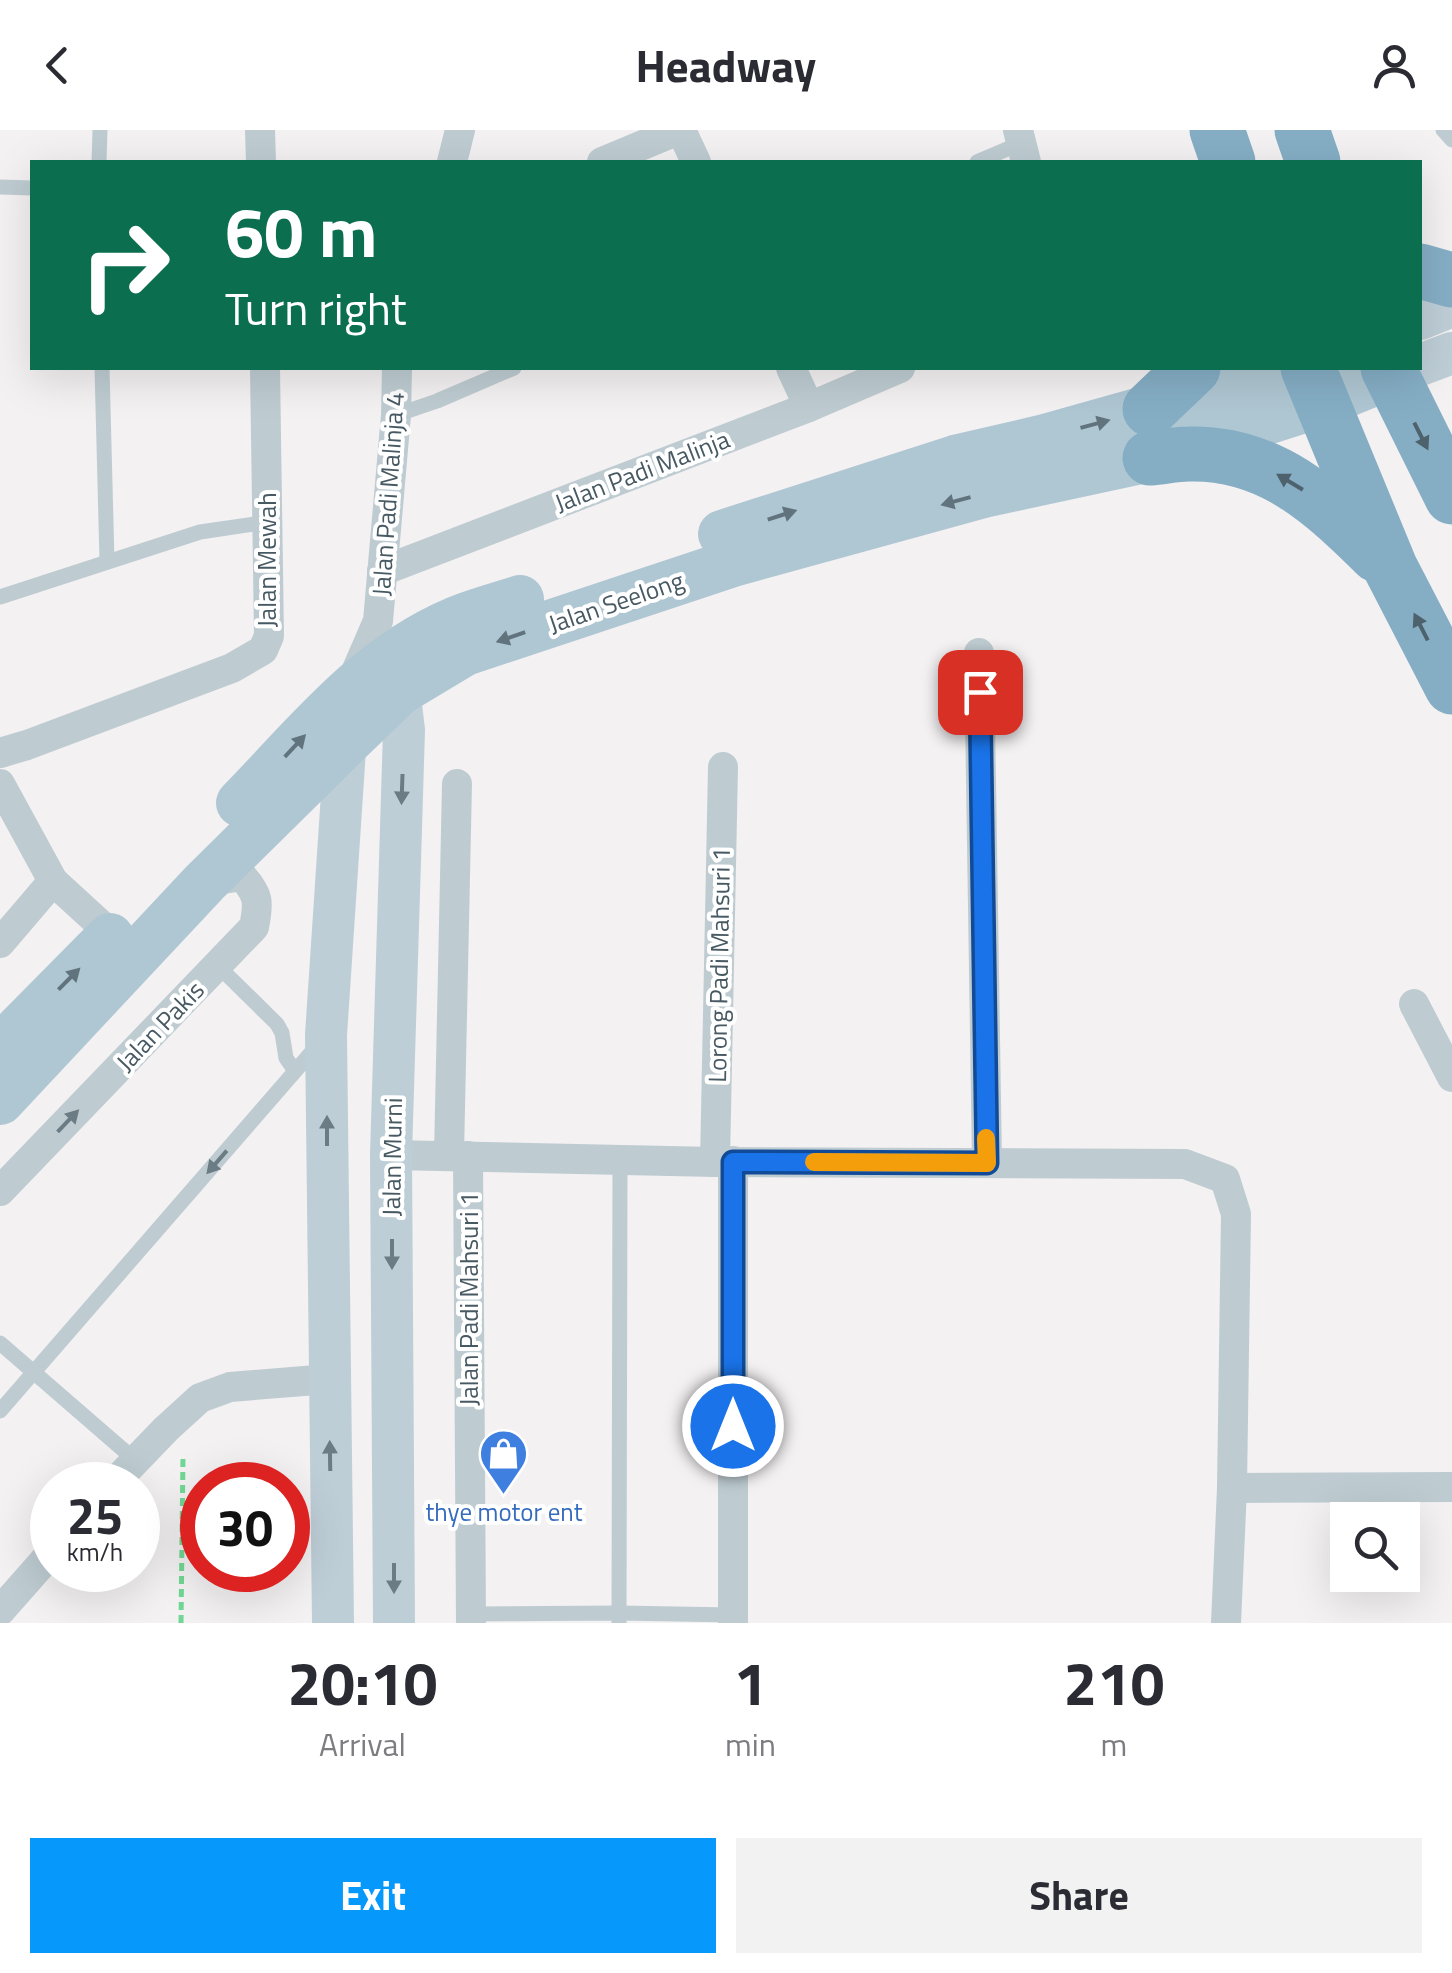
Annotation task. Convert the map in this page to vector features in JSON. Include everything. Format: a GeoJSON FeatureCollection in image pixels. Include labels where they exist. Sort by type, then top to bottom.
{"type":"FeatureCollection","features":[{"type":"Feature","properties":{"kind":"highway"},"geometry":{"type":"LineString","coordinates":[[1218,130],[1227,160]]}},
{"type":"Feature","properties":{"kind":"highway"},"geometry":{"type":"LineString","coordinates":[[1302,130],[1312,160]]}},
{"type":"Feature","properties":{"kind":"highway"},"geometry":{"type":"LineString","coordinates":[[1422,272],[1452,280]]}},
{"type":"Feature","properties":{"kind":"highway"},"geometry":{"type":"LineString","coordinates":[[1192,370],[1150,434],[1192,454],[1255,464],[1289,479],[1390,568]]}},
{"type":"Feature","properties":{"kind":"highway"},"geometry":{"type":"LineString","coordinates":[[1403,370],[1452,497]]}},
{"type":"Feature","properties":{"kind":"highway"},"geometry":{"type":"LineString","coordinates":[[1308,379],[1390,568],[1452,687]]}},
{"type":"Feature","properties":{"kind":"main road"},"geometry":{"type":"LineString","coordinates":[[1422,318],[1452,306]]}},
{"type":"Feature","properties":{"kind":"main road"},"geometry":{"type":"LineString","coordinates":[[1422,363],[1452,353]]}},
{"type":"Feature","properties":{"kind":"main road","name":"Jalan Seelong"},"geometry":{"type":"LineString","coordinates":[[0,1048],[349,688],[391,655],[465,652],[736,562],[984,494],[1308,379],[1394,370]]}},
{"type":"Feature","properties":{"kind":"main road","name":"Jalan Seelong"},"geometry":{"type":"LineString","coordinates":[[0,1101],[206,882],[346,743],[391,655]]}},
{"type":"Feature","properties":{"kind":"main road","name":"Jalan Murni"},"geometry":{"type":"LineString","coordinates":[[391,655],[404,730],[391,1155],[394,1623]]}},
{"type":"Feature","properties":{"kind":"main road"},"geometry":{"type":"LineString","coordinates":[[332,1623],[326,1035],[349,688]]}},
{"type":"Feature","properties":{"kind":"street"},"geometry":{"type":"LineString","coordinates":[[260,130],[261,160]]}},
{"type":"Feature","properties":{"kind":"street"},"geometry":{"type":"LineString","coordinates":[[452,160],[460,130]]}},
{"type":"Feature","properties":{"kind":"street"},"geometry":{"type":"LineString","coordinates":[[607,160],[680,130],[695,160]]}},
{"type":"Feature","properties":{"kind":"street","name":"Jalan Mewah"},"geometry":{"type":"LineString","coordinates":[[0,752],[232,668],[262,650],[269,636],[265,370]]}},
{"type":"Feature","properties":{"kind":"street","name":"Jalan Padi Malinja 4"},"geometry":{"type":"LineString","coordinates":[[391,655],[382,572],[397,370]]}},
{"type":"Feature","properties":{"kind":"street"},"geometry":{"type":"LineString","coordinates":[[792,370],[809,407]]}},
{"type":"Feature","properties":{"kind":"street","name":"Jalan Padi Malinja"},"geometry":{"type":"LineString","coordinates":[[382,572],[895,370]]}},
{"type":"Feature","properties":{"kind":"street"},"geometry":{"type":"LineString","coordinates":[[979,653],[987,1163]]}},
{"type":"Feature","properties":{"kind":"street","name":"Lorong Padi Mahsuri 1"},"geometry":{"type":"LineString","coordinates":[[723,768],[724,1162],[733,1619]]}},
{"type":"Feature","properties":{"kind":"street"},"geometry":{"type":"LineString","coordinates":[[0,784],[53,880],[112,935]]}},
{"type":"Feature","properties":{"kind":"street","name":"Jalan Padi Mahsuri 1"},"geometry":{"type":"LineString","coordinates":[[457,784],[458,1156],[471,1619]]}},
{"type":"Feature","properties":{"kind":"street","name":"Jalan Pakis"},"geometry":{"type":"LineString","coordinates":[[0,1191],[254,927],[258,908],[255,891],[242,876],[206,882]]}},
{"type":"Feature","properties":{"kind":"street"},"geometry":{"type":"LineString","coordinates":[[0,943],[53,880]]}},
{"type":"Feature","properties":{"kind":"street"},"geometry":{"type":"LineString","coordinates":[[1414,1004],[1452,1077]]}},
{"type":"Feature","properties":{"kind":"street"},"geometry":{"type":"LineString","coordinates":[[391,1155],[724,1162],[1186,1164],[1225,1179],[1236,1214],[1226,1623]]}},
{"type":"Feature","properties":{"kind":"street"},"geometry":{"type":"LineString","coordinates":[[135,1460],[200,1398],[230,1387],[329,1379]]}},
{"type":"Feature","properties":{"kind":"street"},"geometry":{"type":"LineString","coordinates":[[1232,1488],[1452,1487]]}},
{"type":"Feature","properties":{"kind":"street"},"geometry":{"type":"LineString","coordinates":[[0,1611],[30,1577]]}},
{"type":"Feature","properties":{"kind":"lane"},"geometry":{"type":"LineString","coordinates":[[99,160],[100,130]]}},
{"type":"Feature","properties":{"kind":"lane"},"geometry":{"type":"LineString","coordinates":[[1443,130],[1452,140]]}},
{"type":"Feature","properties":{"kind":"lane"},"geometry":{"type":"LineString","coordinates":[[983,160],[1022,145]]}},
{"type":"Feature","properties":{"kind":"lane"},"geometry":{"type":"LineString","coordinates":[[0,187],[30,188]]}},
{"type":"Feature","properties":{"kind":"lane"},"geometry":{"type":"LineString","coordinates":[[102,370],[106,562]]}},
{"type":"Feature","properties":{"kind":"lane"},"geometry":{"type":"LineString","coordinates":[[396,415],[509,370]]}},
{"type":"Feature","properties":{"kind":"lane"},"geometry":{"type":"LineString","coordinates":[[0,597],[200,532],[268,522]]}},
{"type":"Feature","properties":{"kind":"lane"},"geometry":{"type":"LineString","coordinates":[[218,966],[277,1024],[286,1058],[295,1072]]}},
{"type":"Feature","properties":{"kind":"lane"},"geometry":{"type":"LineString","coordinates":[[0,1411],[326,1035]]}},
{"type":"Feature","properties":{"kind":"lane"},"geometry":{"type":"LineString","coordinates":[[620,1159],[620,1618]]}},
{"type":"Feature","properties":{"kind":"lane"},"geometry":{"type":"LineString","coordinates":[[0,1343],[135,1460]]}},
{"type":"Feature","properties":{"kind":"lane"},"geometry":{"type":"LineString","coordinates":[[471,1619],[733,1619]]}},
{"type":"Feature","properties":{"kind":"path"},"geometry":{"type":"LineString","coordinates":[[182,1623],[184,1413]]}},
{"type":"Feature","properties":{"kind":"slow traffic"},"geometry":{"type":"LineString","coordinates":[[814,1162],[987,1163],[986,1138]]}},
{"type":"Feature","properties":{"kind":"place","name":"thye motor ent"},"geometry":{"type":"Point","coordinates":[504,1496]}},
{"type":"Feature","properties":{"kind":"route"},"geometry":{"type":"LineString","coordinates":[[733,1426],[733,1162],[987,1163],[980,692]]}}]}
